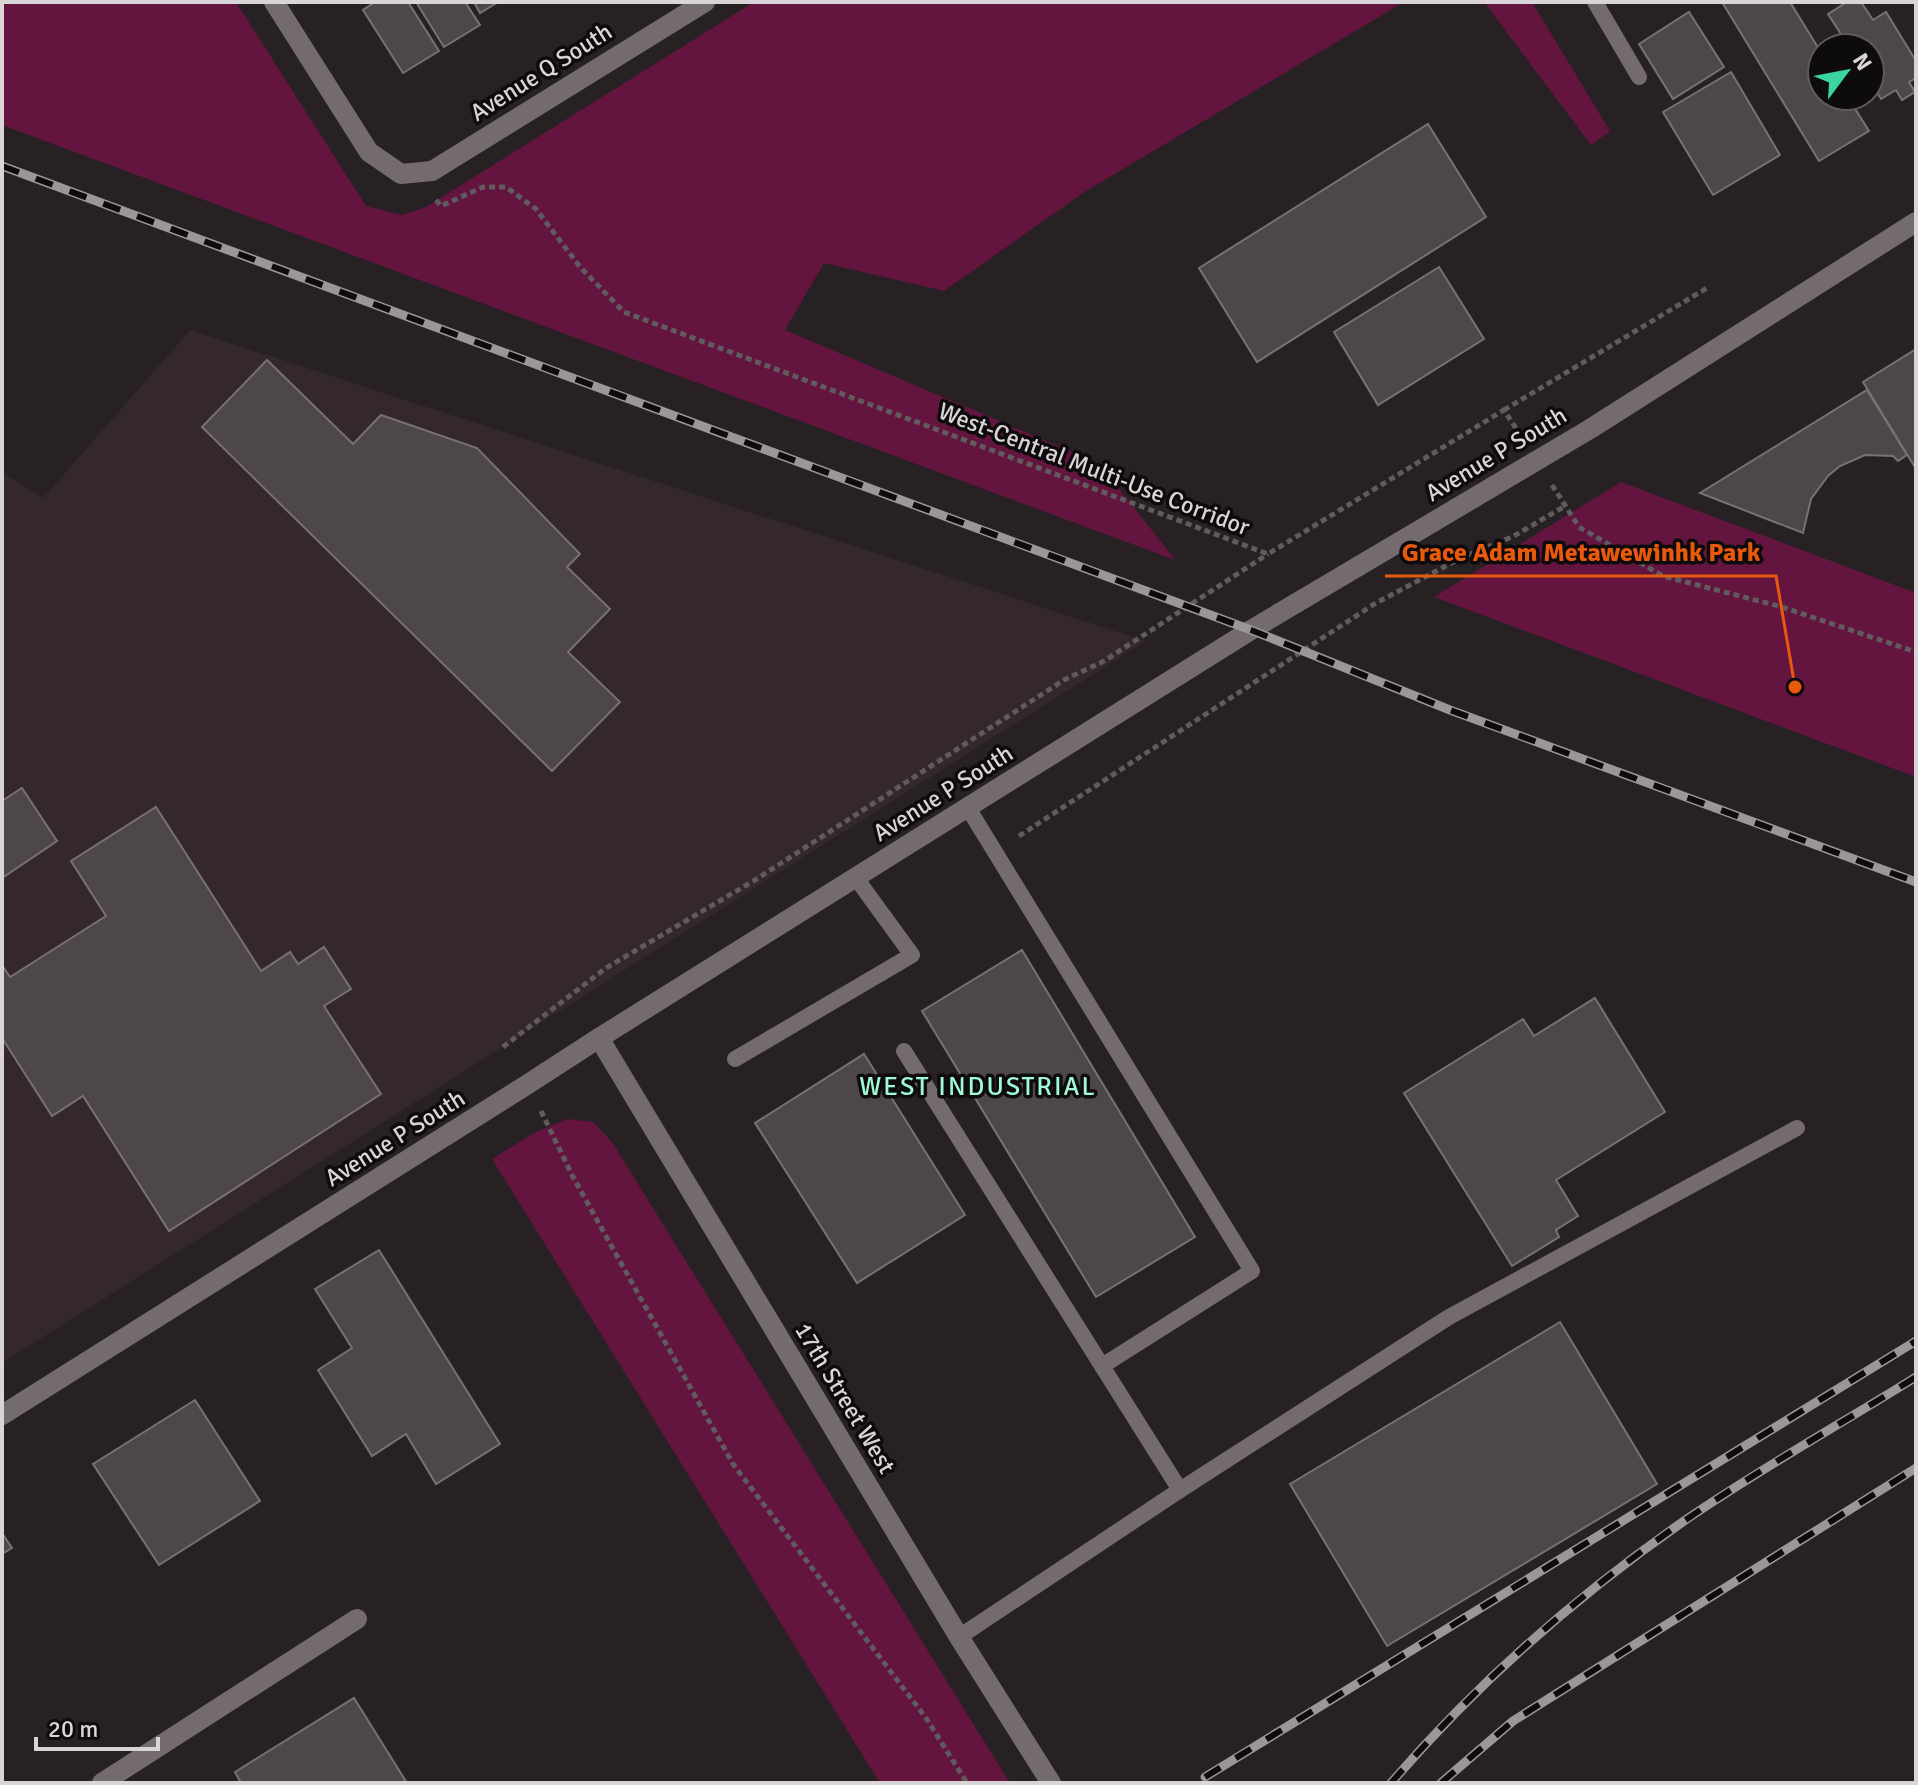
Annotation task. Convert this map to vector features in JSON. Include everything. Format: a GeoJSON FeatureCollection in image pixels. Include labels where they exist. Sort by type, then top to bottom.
{"type":"FeatureCollection","features":[{"type":"Feature","properties":{"kind":"main road"},"geometry":{"type":"LineString","coordinates":[[274,2],[369,152],[410,173]]}},
{"type":"Feature","properties":{"kind":"main road","name":"Avenue Q South"},"geometry":{"type":"LineString","coordinates":[[410,173],[432,171],[705,2]]}},
{"type":"Feature","properties":{"kind":"main road","name":"Avenue P South"},"geometry":{"type":"LineString","coordinates":[[2,1415],[1251,630],[1537,460],[1916,222]]}},
{"type":"Feature","properties":{"kind":"main road","name":"17th Street West"},"geometry":{"type":"LineString","coordinates":[[599,1038],[959,1637],[1051,1783]]}},
{"type":"Feature","properties":{"kind":"main road"},"geometry":{"type":"LineString","coordinates":[[102,1783],[357,1619]]}},
{"type":"Feature","properties":{"kind":"lane"},"geometry":{"type":"LineString","coordinates":[[1595,2],[1639,77]]}},
{"type":"Feature","properties":{"kind":"lane"},"geometry":{"type":"LineString","coordinates":[[968,808],[1252,1271],[1102,1366]]}},
{"type":"Feature","properties":{"kind":"lane"},"geometry":{"type":"LineString","coordinates":[[735,1059],[912,955],[856,878]]}},
{"type":"Feature","properties":{"kind":"lane"},"geometry":{"type":"LineString","coordinates":[[904,1051],[1180,1490]]}},
{"type":"Feature","properties":{"kind":"lane"},"geometry":{"type":"LineString","coordinates":[[959,1637],[1449,1317],[1797,1128]]}},
{"type":"Feature","properties":{"kind":"path","name":"West-Central Multi-Use Corridor"},"geometry":{"type":"LineString","coordinates":[[410,173],[441,206],[483,187],[506,187],[536,209],[580,267],[624,312],[1268,554],[1707,288]]}},
{"type":"Feature","properties":{"kind":"path"},"geometry":{"type":"LineString","coordinates":[[1504,410],[1579,527],[1663,576],[1782,607],[1916,652]]}},
{"type":"Feature","properties":{"kind":"path"},"geometry":{"type":"LineString","coordinates":[[994,851],[1376,603],[1463,557],[1514,536],[1565,506]]}},
{"type":"Feature","properties":{"kind":"path"},"geometry":{"type":"LineString","coordinates":[[503,1047],[606,968],[755,880],[1064,680],[1104,661],[1268,554]]}},
{"type":"Feature","properties":{"kind":"path"},"geometry":{"type":"LineString","coordinates":[[528,1084],[573,1177],[733,1464],[926,1718],[967,1783]]}},
{"type":"Feature","properties":{"kind":"shaded area"},"geometry":{"type":"Polygon","coordinates":[[[2,2],[236,2],[366,206],[402,215],[426,207],[754,2],[1404,2],[1086,191],[944,291],[824,263],[785,330],[1100,464],[1175,560],[2,125],[2,2]]]}},
{"type":"Feature","properties":{"kind":"shaded area"},"geometry":{"type":"Polygon","coordinates":[[[1484,2],[1532,2],[1610,131],[1591,145],[1484,2]]]}},
{"type":"Feature","properties":{"kind":"shaded area"},"geometry":{"type":"Polygon","coordinates":[[[190,330],[1146,641],[2,1363],[2,472],[43,498],[190,330]]]}},
{"type":"Feature","properties":{"kind":"shaded area"},"geometry":{"type":"Polygon","coordinates":[[[1621,482],[1916,593],[1916,777],[1434,597],[1621,482]]]}},
{"type":"Feature","properties":{"kind":"shaded area"},"geometry":{"type":"Polygon","coordinates":[[[567,1119],[593,1122],[612,1142],[1010,1783],[880,1783],[492,1159],[534,1133],[567,1119]]]}},
{"type":"Feature","properties":{"kind":"building"},"geometry":{"type":"Polygon","coordinates":[[[375,2],[408,2],[439,51],[403,73],[363,10],[375,2]]]}},
{"type":"Feature","properties":{"kind":"building"},"geometry":{"type":"Polygon","coordinates":[[[416,2],[465,2],[480,25],[444,47],[416,2]]]}},
{"type":"Feature","properties":{"kind":"building"},"geometry":{"type":"Polygon","coordinates":[[[474,2],[498,2],[480,13],[474,2]]]}},
{"type":"Feature","properties":{"kind":"building"},"geometry":{"type":"Polygon","coordinates":[[[1722,2],[1790,2],[1808,32],[1806,32],[1806,112],[1857,112],[1869,131],[1819,161],[1722,2]]]}},
{"type":"Feature","properties":{"kind":"building"},"geometry":{"type":"Polygon","coordinates":[[[1847,2],[1861,2],[1873,20],[1886,12],[1916,61],[1916,78],[1909,82],[1915,92],[1902,100],[1896,90],[1886,96],[1886,32],[1840,32],[1828,14],[1847,2]]]}},
{"type":"Feature","properties":{"kind":"building"},"geometry":{"type":"Polygon","coordinates":[[[1689,12],[1724,67],[1673,99],[1639,44],[1689,12]]]}},
{"type":"Feature","properties":{"kind":"building"},"geometry":{"type":"Polygon","coordinates":[[[1731,72],[1780,155],[1713,195],[1663,112],[1731,72]]]}},
{"type":"Feature","properties":{"kind":"building"},"geometry":{"type":"Polygon","coordinates":[[[1428,124],[1486,217],[1257,362],[1199,268],[1428,124]]]}},
{"type":"Feature","properties":{"kind":"building"},"geometry":{"type":"Polygon","coordinates":[[[1439,267],[1484,339],[1378,405],[1334,332],[1439,267]]]}},
{"type":"Feature","properties":{"kind":"building"},"geometry":{"type":"Polygon","coordinates":[[[1916,349],[1916,469],[1863,382],[1916,349]]]}},
{"type":"Feature","properties":{"kind":"building"},"geometry":{"type":"Polygon","coordinates":[[[267,360],[353,444],[381,415],[477,448],[580,554],[567,567],[610,609],[568,652],[620,702],[552,771],[202,427],[267,360]]]}},
{"type":"Feature","properties":{"kind":"building"},"geometry":{"type":"Polygon","coordinates":[[[1867,390],[1907,455],[1898,461],[1893,456],[1865,455],[1840,466],[1828,476],[1811,499],[1803,533],[1700,493],[1867,390]]]}},
{"type":"Feature","properties":{"kind":"building"},"geometry":{"type":"Polygon","coordinates":[[[22,788],[57,841],[2,878],[2,801],[22,788]]]}},
{"type":"Feature","properties":{"kind":"building"},"geometry":{"type":"Polygon","coordinates":[[[156,807],[261,971],[290,952],[298,964],[324,947],[351,989],[324,1006],[381,1094],[169,1231],[83,1096],[52,1116],[2,1038],[2,965],[10,977],[106,916],[71,861],[156,807]]]}},
{"type":"Feature","properties":{"kind":"building"},"geometry":{"type":"Polygon","coordinates":[[[1022,950],[1195,1237],[1096,1297],[922,1011],[1022,950]]]}},
{"type":"Feature","properties":{"kind":"building"},"geometry":{"type":"Polygon","coordinates":[[[1595,998],[1665,1112],[1556,1180],[1578,1216],[1556,1230],[1559,1237],[1512,1266],[1404,1093],[1523,1019],[1534,1036],[1595,998]]]}},
{"type":"Feature","properties":{"kind":"building"},"geometry":{"type":"Polygon","coordinates":[[[864,1054],[965,1215],[857,1283],[755,1123],[864,1054]]]}},
{"type":"Feature","properties":{"kind":"building"},"geometry":{"type":"Polygon","coordinates":[[[379,1250],[500,1444],[436,1484],[406,1434],[372,1456],[318,1370],[352,1348],[315,1289],[379,1250]]]}},
{"type":"Feature","properties":{"kind":"building"},"geometry":{"type":"Polygon","coordinates":[[[1560,1322],[1657,1484],[1387,1646],[1290,1484],[1560,1322]]]}},
{"type":"Feature","properties":{"kind":"building"},"geometry":{"type":"Polygon","coordinates":[[[195,1400],[260,1501],[159,1565],[93,1464],[195,1400]]]}},
{"type":"Feature","properties":{"kind":"building"},"geometry":{"type":"Polygon","coordinates":[[[2,1533],[12,1548],[2,1554],[2,1533]]]}},
{"type":"Feature","properties":{"kind":"building"},"geometry":{"type":"Polygon","coordinates":[[[354,1698],[407,1783],[241,1783],[235,1772],[354,1698]]]}},
{"type":"Feature","properties":{"kind":"railway"},"geometry":{"type":"LineString","coordinates":[[2,166],[1251,630],[1450,710],[1916,882]]}},
{"type":"Feature","properties":{"kind":"railway"},"geometry":{"type":"LineString","coordinates":[[1205,1777],[1916,1341]]}},
{"type":"Feature","properties":{"kind":"railway"},"geometry":{"type":"LineString","coordinates":[[1391,1783],[1493,1676],[1604,1580],[1712,1502],[1916,1377]]}},
{"type":"Feature","properties":{"kind":"railway"},"geometry":{"type":"LineString","coordinates":[[1441,1783],[1513,1721],[1916,1468]]}},
{"type":"Feature","properties":{"kind":"place","name":"Grace Adam Metawewinhk Park"},"geometry":{"type":"Point","coordinates":[1795,687]}},
{"type":"Feature","properties":{"kind":"district","name":"WEST INDUSTRIAL"},"geometry":{"type":"Point","coordinates":[978,1087]}}]}
